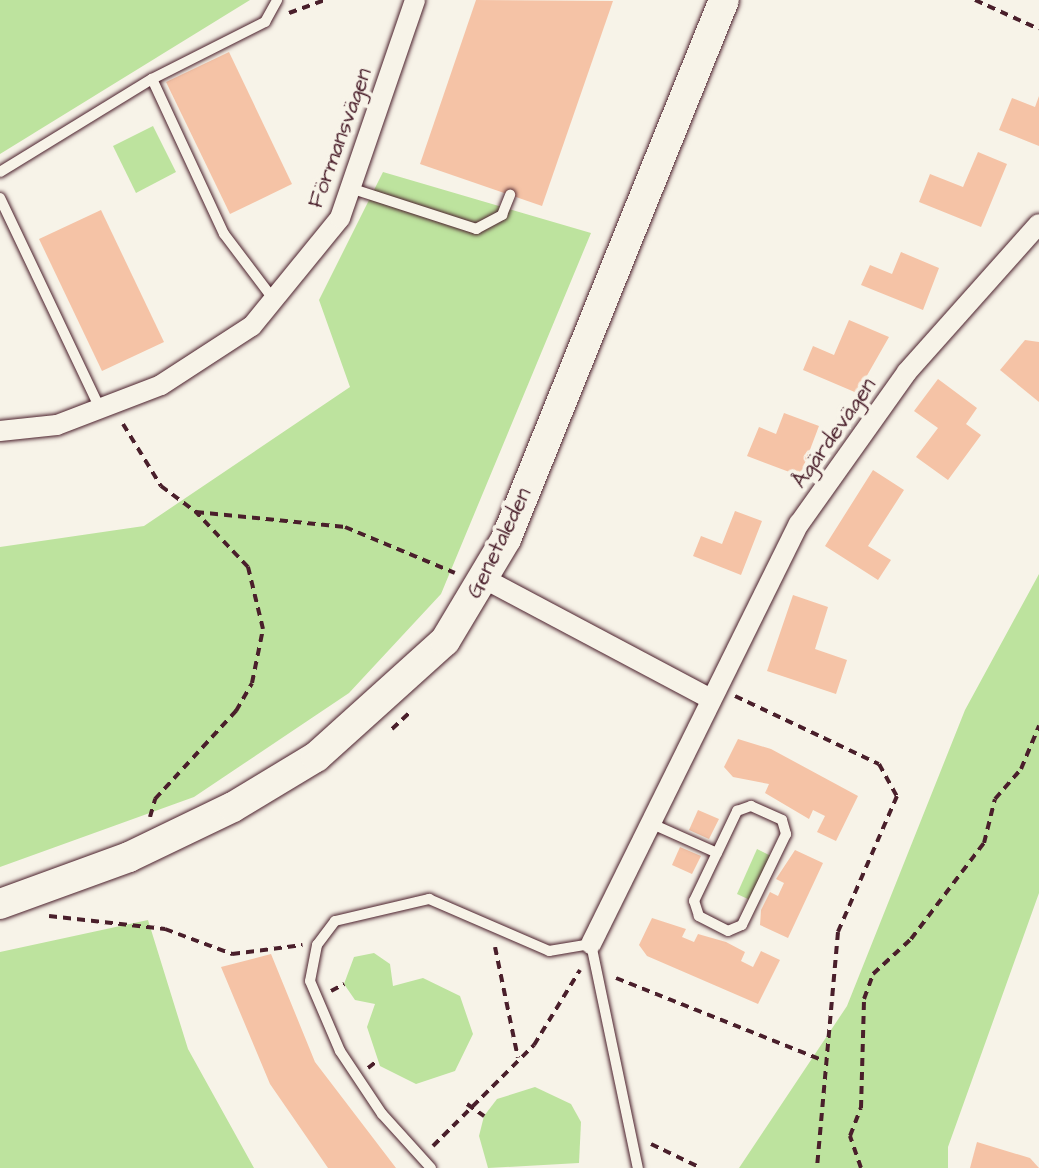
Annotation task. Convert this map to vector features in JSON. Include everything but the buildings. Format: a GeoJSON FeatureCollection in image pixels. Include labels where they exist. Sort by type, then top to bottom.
{"type":"FeatureCollection","features":[{"type":"Feature","properties":{"kind":"main road","name":"Genetaleden"},"geometry":{"type":"LineString","coordinates":[[0,904],[129,857],[316,757],[445,641],[485,579],[724,0]]}},
{"type":"Feature","properties":{"kind":"street","name":"Förmansvägen"},"geometry":{"type":"LineString","coordinates":[[0,431],[107,408],[161,385],[252,326],[340,218],[415,0]]}},
{"type":"Feature","properties":{"kind":"street","name":"Ågärdevägen"},"geometry":{"type":"LineString","coordinates":[[591,944],[712,692],[808,511],[907,372],[1039,224]]}},
{"type":"Feature","properties":{"kind":"street"},"geometry":{"type":"LineString","coordinates":[[485,579],[712,692]]}},
{"type":"Feature","properties":{"kind":"lane"},"geometry":{"type":"LineString","coordinates":[[0,172],[152,79],[265,22],[277,0]]}},
{"type":"Feature","properties":{"kind":"lane"},"geometry":{"type":"LineString","coordinates":[[152,79],[224,234],[274,300]]}},
{"type":"Feature","properties":{"kind":"lane"},"geometry":{"type":"LineString","coordinates":[[350,188],[476,229],[502,215],[510,195]]}},
{"type":"Feature","properties":{"kind":"lane"},"geometry":{"type":"LineString","coordinates":[[0,198],[107,408]]}},
{"type":"Feature","properties":{"kind":"lane"},"geometry":{"type":"LineString","coordinates":[[751,806],[782,820],[786,834],[748,912],[728,931],[699,916],[694,901],[717,853],[737,811],[751,806]]}},
{"type":"Feature","properties":{"kind":"lane"},"geometry":{"type":"LineString","coordinates":[[650,823],[717,853]]}},
{"type":"Feature","properties":{"kind":"lane"},"geometry":{"type":"LineString","coordinates":[[431,1168],[421,1160],[340,1051],[310,981],[317,945],[335,921],[429,899],[549,951],[591,944],[638,1168]]}},
{"type":"Feature","properties":{"kind":"path"},"geometry":{"type":"LineString","coordinates":[[265,22],[324,0]]}},
{"type":"Feature","properties":{"kind":"path"},"geometry":{"type":"LineString","coordinates":[[975,0],[1039,29]]}},
{"type":"Feature","properties":{"kind":"path"},"geometry":{"type":"LineString","coordinates":[[107,408],[161,486],[196,512],[248,567],[263,629],[252,683],[155,799],[151,829]]}},
{"type":"Feature","properties":{"kind":"path"},"geometry":{"type":"LineString","coordinates":[[196,512],[345,527],[432,568],[485,579]]}},
{"type":"Feature","properties":{"kind":"path"},"geometry":{"type":"LineString","coordinates":[[712,692],[879,764],[897,796],[838,932],[822,1060],[817,1168]]}},
{"type":"Feature","properties":{"kind":"path"},"geometry":{"type":"LineString","coordinates":[[382,737],[412,709]]}},
{"type":"Feature","properties":{"kind":"path"},"geometry":{"type":"LineString","coordinates":[[861,1168],[850,1136],[861,1108],[864,999],[873,974],[911,939],[984,843],[995,799],[1021,769],[1039,726]]}},
{"type":"Feature","properties":{"kind":"path"},"geometry":{"type":"LineString","coordinates":[[56,906],[34,914],[165,929],[232,954],[317,945]]}},
{"type":"Feature","properties":{"kind":"path"},"geometry":{"type":"LineString","coordinates":[[489,923],[518,1058]]}},
{"type":"Feature","properties":{"kind":"path"},"geometry":{"type":"LineString","coordinates":[[421,1160],[467,1104],[518,1058],[566,1000],[591,944]]}},
{"type":"Feature","properties":{"kind":"path"},"geometry":{"type":"LineString","coordinates":[[596,970],[822,1060]]}},
{"type":"Feature","properties":{"kind":"path"},"geometry":{"type":"LineString","coordinates":[[467,1104],[484,1116]]}},
{"type":"Feature","properties":{"kind":"path"},"geometry":{"type":"LineString","coordinates":[[631,1135],[701,1168]]}},
{"type":"Feature","properties":{"kind":"green space"},"geometry":{"type":"Polygon","coordinates":[[[0,0],[250,0],[0,154],[0,0]]]}},
{"type":"Feature","properties":{"kind":"green space"},"geometry":{"type":"Polygon","coordinates":[[[153,126],[176,172],[136,193],[113,146],[153,126]]]}},
{"type":"Feature","properties":{"kind":"green space"},"geometry":{"type":"Polygon","coordinates":[[[383,172],[591,233],[441,594],[349,693],[194,797],[0,867],[0,547],[144,526],[350,387],[319,300],[383,172]]]}},
{"type":"Feature","properties":{"kind":"green space"},"geometry":{"type":"Polygon","coordinates":[[[1039,574],[1039,893],[948,1147],[948,1168],[739,1168],[847,1006],[965,710],[1039,574]]]}},
{"type":"Feature","properties":{"kind":"green space"},"geometry":{"type":"Polygon","coordinates":[[[757,849],[771,856],[750,900],[737,894],[757,849]]]}},
{"type":"Feature","properties":{"kind":"green space"},"geometry":{"type":"Polygon","coordinates":[[[148,920],[188,1049],[254,1168],[0,1168],[0,952],[148,920]]]}},
{"type":"Feature","properties":{"kind":"green space"},"geometry":{"type":"Polygon","coordinates":[[[374,953],[390,964],[393,986],[423,978],[460,996],[473,1034],[455,1071],[416,1084],[380,1066],[367,1027],[375,1004],[355,1000],[344,984],[354,957],[374,953]]]}},
{"type":"Feature","properties":{"kind":"green space"},"geometry":{"type":"Polygon","coordinates":[[[535,1087],[571,1104],[581,1122],[579,1163],[488,1168],[479,1136],[484,1116],[497,1099],[535,1087]]]}}]}
